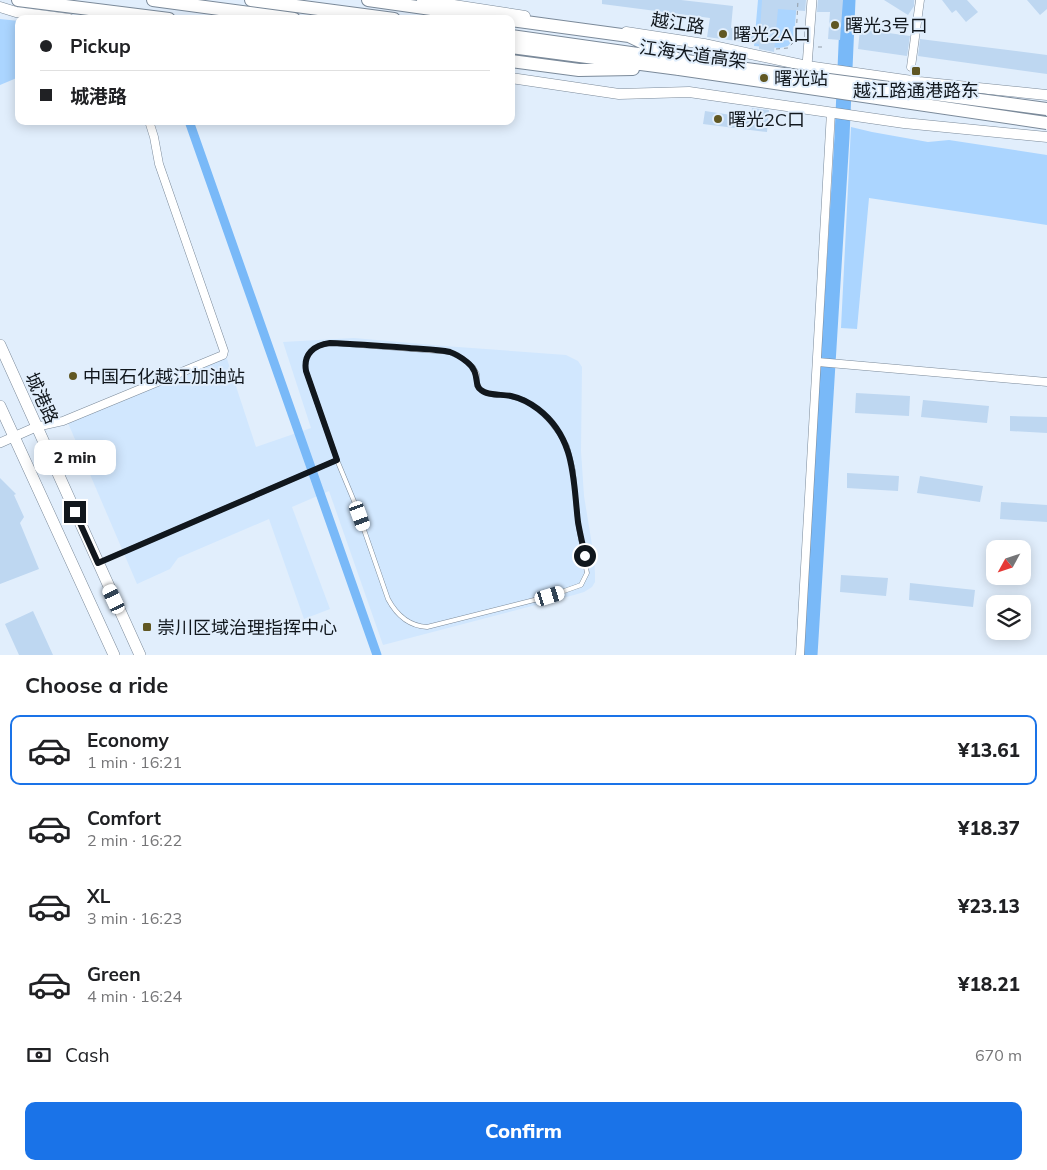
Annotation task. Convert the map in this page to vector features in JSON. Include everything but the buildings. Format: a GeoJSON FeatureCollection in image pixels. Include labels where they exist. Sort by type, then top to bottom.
{"type":"FeatureCollection","features":[{"type":"Feature","properties":{"kind":"highway"},"geometry":{"type":"LineString","coordinates":[[18,0],[137,15]]}},
{"type":"Feature","properties":{"kind":"highway"},"geometry":{"type":"LineString","coordinates":[[153,0],[264,15]]}},
{"type":"Feature","properties":{"kind":"highway"},"geometry":{"type":"LineString","coordinates":[[252,0],[364,15]]}},
{"type":"Feature","properties":{"kind":"highway"},"geometry":{"type":"LineString","coordinates":[[368,0],[474,15]]}},
{"type":"Feature","properties":{"kind":"highway"},"geometry":{"type":"LineString","coordinates":[[515,21],[629,36],[679,64]]}},
{"type":"Feature","properties":{"kind":"highway","name":"江海大道高架"},"geometry":{"type":"LineString","coordinates":[[515,37],[1047,123]]}},
{"type":"Feature","properties":{"kind":"highway","name":"江海大道高架"},"geometry":{"type":"LineString","coordinates":[[515,47],[679,64],[1047,109]]}},
{"type":"Feature","properties":{"kind":"highway"},"geometry":{"type":"LineString","coordinates":[[515,62],[579,70],[679,64]]}},
{"type":"Feature","properties":{"kind":"main road","name":"越江路"},"geometry":{"type":"LineString","coordinates":[[422,0],[704,44],[808,66],[919,82],[1047,95]]}},
{"type":"Feature","properties":{"kind":"main road"},"geometry":{"type":"LineString","coordinates":[[0,7],[16,12],[39,15]]}},
{"type":"Feature","properties":{"kind":"main road"},"geometry":{"type":"LineString","coordinates":[[515,79],[619,94],[689,92],[904,123],[1047,137]]}},
{"type":"Feature","properties":{"kind":"main road","name":"城港路"},"geometry":{"type":"LineString","coordinates":[[0,345],[140,655]]}},
{"type":"Feature","properties":{"kind":"main road"},"geometry":{"type":"LineString","coordinates":[[0,406],[114,655]]}},
{"type":"Feature","properties":{"kind":"street"},"geometry":{"type":"LineString","coordinates":[[808,66],[812,0]]}},
{"type":"Feature","properties":{"kind":"street"},"geometry":{"type":"LineString","coordinates":[[911,67],[920,0]]}},
{"type":"Feature","properties":{"kind":"street"},"geometry":{"type":"LineString","coordinates":[[800,655],[831,112]]}},
{"type":"Feature","properties":{"kind":"street"},"geometry":{"type":"LineString","coordinates":[[0,443],[36,427],[62,421],[223,355],[224,351],[159,164],[150,125]]}},
{"type":"Feature","properties":{"kind":"street"},"geometry":{"type":"LineString","coordinates":[[818,362],[1047,382]]}},
{"type":"Feature","properties":{"kind":"lane"},"geometry":{"type":"LineString","coordinates":[[330,343],[417,349],[456,354],[473,368],[477,374],[477,386],[481,390],[486,393],[524,400],[538,409],[550,420],[567,446],[573,470],[578,523],[587,573],[585,579],[581,585],[573,589],[436,625],[418,626],[411,623],[398,613],[388,599],[354,501],[337,460],[304,364],[310,351],[323,344],[330,343]]}},
{"type":"Feature","properties":{"kind":"lane"},"geometry":{"type":"LineString","coordinates":[[98,563],[337,460]]}},
{"type":"Feature","properties":{"kind":"path"},"geometry":{"type":"LineString","coordinates":[[776,49],[788,48],[795,41],[798,0]]}},
{"type":"Feature","properties":{"kind":"shaded area"},"geometry":{"type":"Polygon","coordinates":[[[758,0],[797,0],[794,39],[788,46],[780,48],[754,46],[758,0]]]}},
{"type":"Feature","properties":{"kind":"shaded area"},"geometry":{"type":"Polygon","coordinates":[[[845,0],[855,0],[849,58],[840,56],[845,0]]]}},
{"type":"Feature","properties":{"kind":"shaded area"},"geometry":{"type":"Polygon","coordinates":[[[0,19],[15,21],[15,79],[0,85],[0,19]]]}},
{"type":"Feature","properties":{"kind":"shaded area"},"geometry":{"type":"Polygon","coordinates":[[[851,127],[928,142],[949,140],[1047,155],[1047,225],[869,198],[857,329],[841,328],[851,127]]]}},
{"type":"Feature","properties":{"kind":"shaded area"},"geometry":{"type":"Polygon","coordinates":[[[354,338],[566,355],[578,361],[582,367],[581,451],[584,496],[595,573],[595,582],[592,587],[574,595],[383,645],[329,491],[292,507],[330,609],[304,619],[269,519],[178,558],[170,569],[137,584],[68,423],[226,356],[256,447],[311,428],[283,342],[354,338]]]}},
{"type":"Feature","properties":{"kind":"waterway"},"geometry":{"type":"LineString","coordinates":[[810,655],[842,137],[848,0]]}},
{"type":"Feature","properties":{"kind":"waterway"},"geometry":{"type":"LineString","coordinates":[[190,125],[377,655]]}},
{"type":"Feature","properties":{"kind":"place","name":"曙光3号口"},"geometry":{"type":"Point","coordinates":[835,25]}},
{"type":"Feature","properties":{"kind":"place","name":"曙光2A口"},"geometry":{"type":"Point","coordinates":[723,34]}},
{"type":"Feature","properties":{"kind":"place","name":"越江路通港路东"},"geometry":{"type":"Point","coordinates":[916,71]}},
{"type":"Feature","properties":{"kind":"place","name":"曙光站"},"geometry":{"type":"Point","coordinates":[764,78]}},
{"type":"Feature","properties":{"kind":"place","name":"曙光2C口"},"geometry":{"type":"Point","coordinates":[718,119]}},
{"type":"Feature","properties":{"kind":"place","name":"中国石化越江加油站"},"geometry":{"type":"Point","coordinates":[73,376]}},
{"type":"Feature","properties":{"kind":"place","name":"崇川区域治理指挥中心"},"geometry":{"type":"Point","coordinates":[147,627]}},
{"type":"Feature","properties":{"kind":"route"},"geometry":{"type":"LineString","coordinates":[[75,512],[98,563],[337,460],[304,364],[310,351],[323,344],[330,343],[417,349],[456,354],[473,368],[477,374],[477,386],[481,390],[486,393],[524,400],[550,420],[567,446],[571,459],[578,523],[585,556]]}}]}
